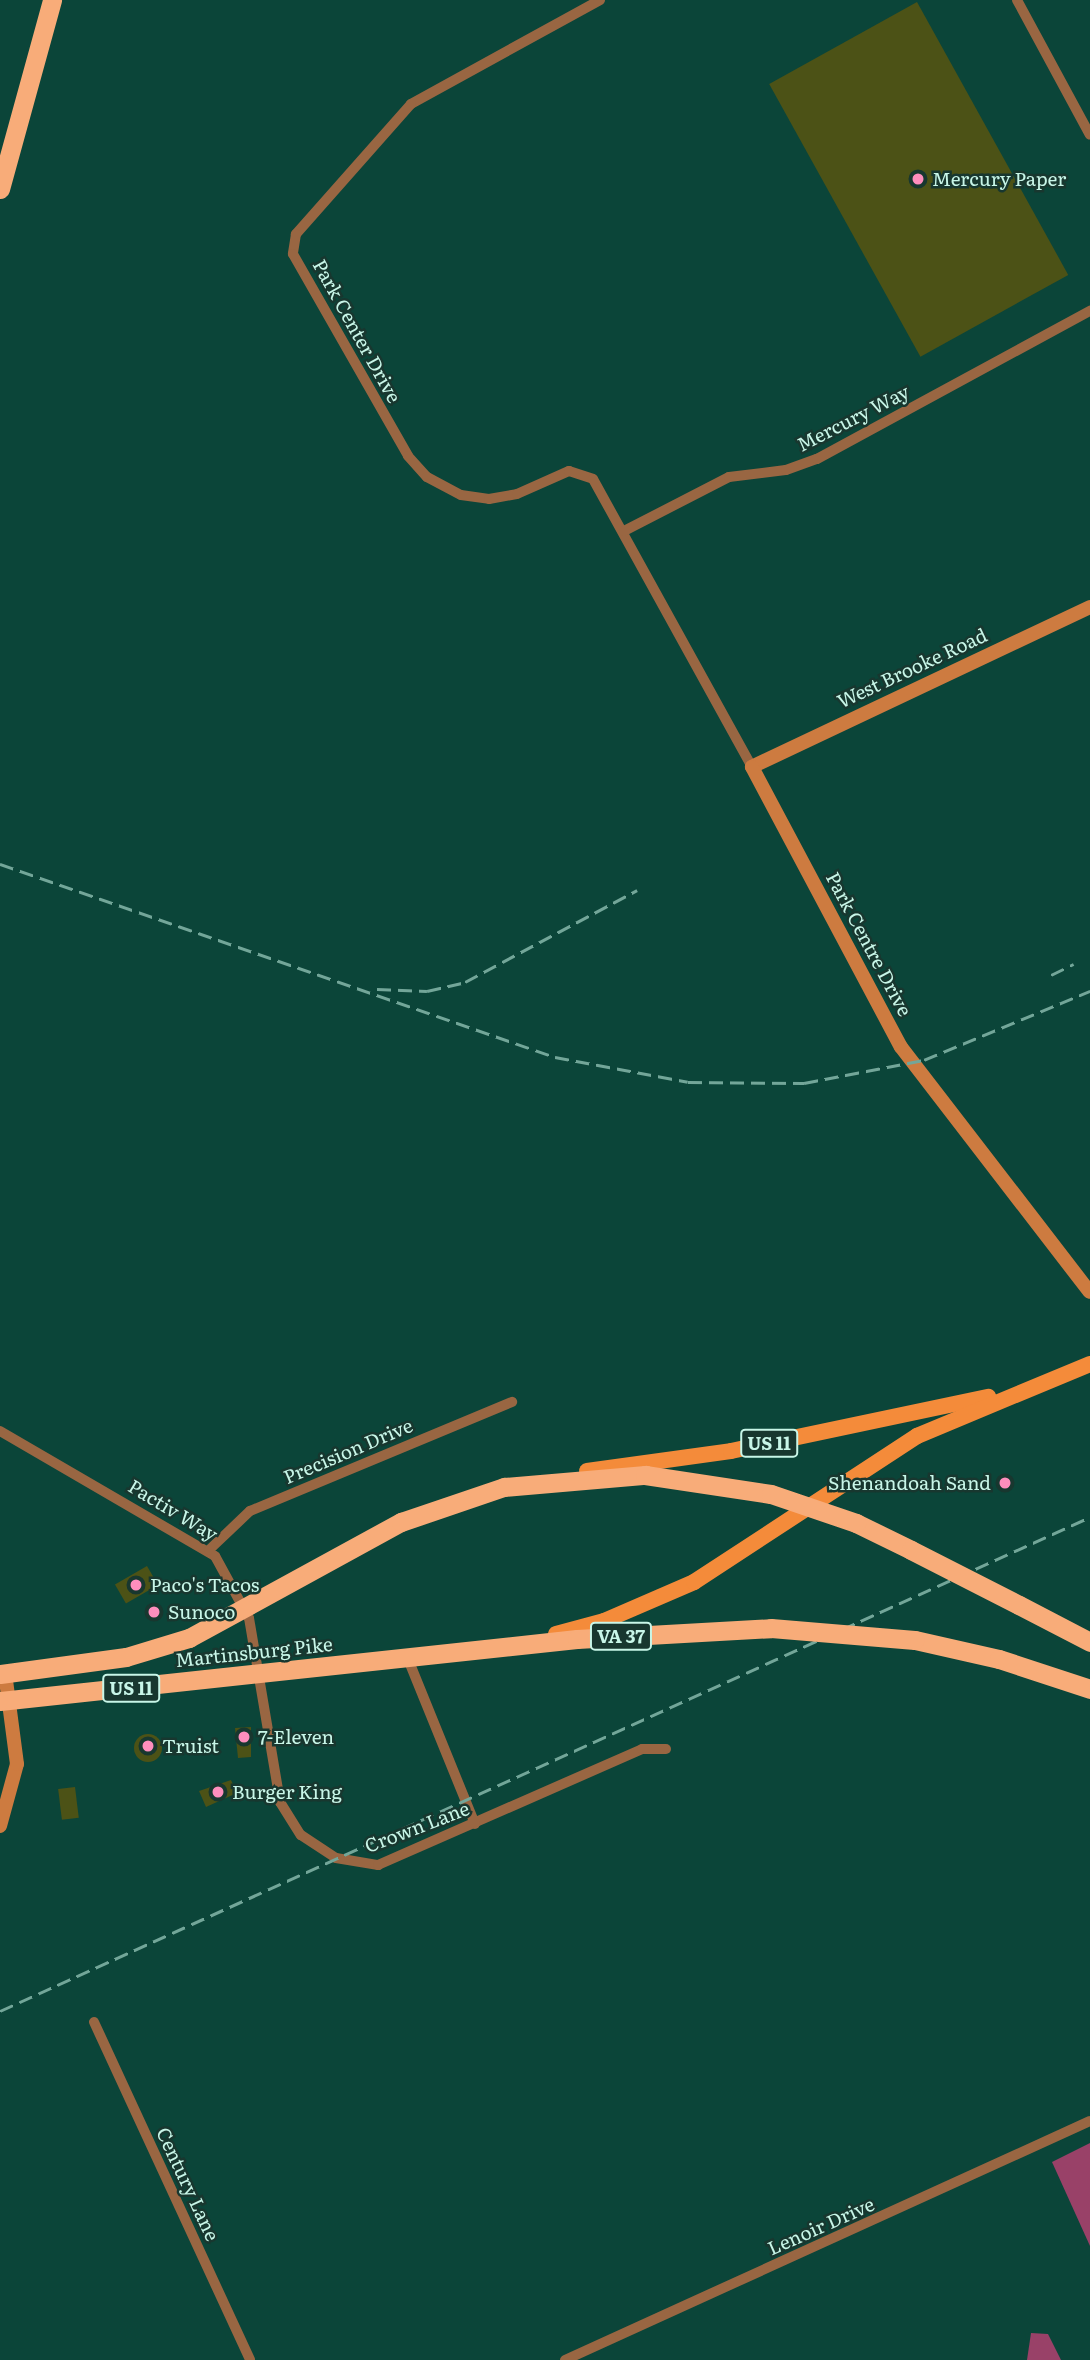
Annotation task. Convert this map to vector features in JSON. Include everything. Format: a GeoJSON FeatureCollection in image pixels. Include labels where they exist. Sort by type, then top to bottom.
{"type":"FeatureCollection","features":[{"type":"Feature","properties":{"kind":"highway"},"geometry":{"type":"LineString","coordinates":[[0,189],[52,0]]}},
{"type":"Feature","properties":{"kind":"highway","name":"Martinsburg Pike"},"geometry":{"type":"LineString","coordinates":[[2,1669],[126,1657],[189,1638],[246,1610],[401,1522],[504,1487],[645,1475],[771,1494],[856,1523],[1090,1642]]}},
{"type":"Feature","properties":{"kind":"highway","name":"VA 37"},"geometry":{"type":"LineString","coordinates":[[471,1652],[650,1633],[771,1628],[915,1640],[999,1659],[1090,1689]]}},
{"type":"Feature","properties":{"kind":"highway","name":"Martinsburg Pike"},"geometry":{"type":"LineString","coordinates":[[5,1701],[471,1652]]}},
{"type":"Feature","properties":{"kind":"main road","name":"US 11"},"geometry":{"type":"LineString","coordinates":[[471,1652],[587,1627],[666,1596],[752,1548],[892,1450],[1032,1386],[1090,1364]]}},
{"type":"Feature","properties":{"kind":"main road","name":"US 11"},"geometry":{"type":"LineString","coordinates":[[504,1487],[540,1477],[731,1451],[1032,1386]]}},
{"type":"Feature","properties":{"kind":"street","name":"Park Center Drive"},"geometry":{"type":"LineString","coordinates":[[600,0],[411,104],[296,233],[292,247],[408,456],[426,477],[461,495],[489,499],[579,472],[598,486],[653,589]]}},
{"type":"Feature","properties":{"kind":"street"},"geometry":{"type":"LineString","coordinates":[[1017,0],[1090,135]]}},
{"type":"Feature","properties":{"kind":"street","name":"Mercury Way"},"geometry":{"type":"LineString","coordinates":[[624,531],[729,477],[806,464],[1090,312]]}},
{"type":"Feature","properties":{"kind":"street","name":"Park Centre Drive"},"geometry":{"type":"LineString","coordinates":[[653,589],[752,767],[901,1047],[1090,1292]]}},
{"type":"Feature","properties":{"kind":"street","name":"West Brooke Road"},"geometry":{"type":"LineString","coordinates":[[752,767],[1090,607]]}},
{"type":"Feature","properties":{"kind":"street","name":"Precision Drive"},"geometry":{"type":"LineString","coordinates":[[209,1550],[250,1511],[512,1402]]}},
{"type":"Feature","properties":{"kind":"street","name":"Pactiv Way"},"geometry":{"type":"LineString","coordinates":[[0,1431],[209,1550],[246,1610],[262,1675]]}},
{"type":"Feature","properties":{"kind":"street"},"geometry":{"type":"LineString","coordinates":[[408,1659],[475,1824]]}},
{"type":"Feature","properties":{"kind":"street"},"geometry":{"type":"LineString","coordinates":[[0,1826],[16,1775],[2,1669]]}},
{"type":"Feature","properties":{"kind":"street","name":"Crown Lane"},"geometry":{"type":"LineString","coordinates":[[262,1675],[280,1802],[292,1825],[319,1849],[368,1867],[475,1824],[642,1749],[666,1749]]}},
{"type":"Feature","properties":{"kind":"street","name":"Century Lane"},"geometry":{"type":"LineString","coordinates":[[94,2022],[250,2360]]}},
{"type":"Feature","properties":{"kind":"street","name":"Lenoir Drive"},"geometry":{"type":"LineString","coordinates":[[565,2360],[1090,2122]]}},
{"type":"Feature","properties":{"kind":"shaded area"},"geometry":{"type":"Polygon","coordinates":[[[1090,2143],[1090,2246],[1052,2162],[1090,2143]]]}},
{"type":"Feature","properties":{"kind":"shaded area"},"geometry":{"type":"Polygon","coordinates":[[[1031,2333],[1048,2334],[1061,2360],[1027,2360],[1031,2333]]]}},
{"type":"Feature","properties":{"kind":"building","name":"Mercury Paper"},"geometry":{"type":"Polygon","coordinates":[[[917,2],[1068,275],[920,357],[769,84],[917,2]]]}},
{"type":"Feature","properties":{"kind":"building","name":"Paco's Tacos"},"geometry":{"type":"Polygon","coordinates":[[[147,1566],[158,1585],[126,1604],[115,1584],[147,1566]]]}},
{"type":"Feature","properties":{"kind":"building","name":"7-Eleven"},"geometry":{"type":"Polygon","coordinates":[[[251,1727],[251,1757],[238,1758],[235,1728],[251,1727]]]}},
{"type":"Feature","properties":{"kind":"building","name":"Truist"},"geometry":{"type":"Polygon","coordinates":[[[148,1734],[158,1738],[162,1748],[158,1758],[148,1762],[138,1758],[134,1748],[138,1738],[148,1734]]]}},
{"type":"Feature","properties":{"kind":"building","name":"Burger King"},"geometry":{"type":"Polygon","coordinates":[[[231,1780],[237,1793],[206,1807],[199,1791],[231,1780]]]}},
{"type":"Feature","properties":{"kind":"building"},"geometry":{"type":"Polygon","coordinates":[[[75,1787],[79,1818],[62,1820],[58,1789],[75,1787]]]}},
{"type":"Feature","properties":{"kind":"railway"},"geometry":{"type":"LineString","coordinates":[[0,864],[555,1057],[688,1082],[804,1083],[924,1060],[1090,991]]}},
{"type":"Feature","properties":{"kind":"railway"},"geometry":{"type":"LineString","coordinates":[[377,989],[427,991],[465,982],[637,890]]}},
{"type":"Feature","properties":{"kind":"railway"},"geometry":{"type":"LineString","coordinates":[[1051,975],[1074,964]]}},
{"type":"Feature","properties":{"kind":"railway"},"geometry":{"type":"LineString","coordinates":[[0,2011],[1090,1517]]}},
{"type":"Feature","properties":{"kind":"place","name":"Mercury Paper"},"geometry":{"type":"Point","coordinates":[918,179]}},
{"type":"Feature","properties":{"kind":"place","name":"Shenandoah Sand"},"geometry":{"type":"Point","coordinates":[1005,1483]}},
{"type":"Feature","properties":{"kind":"place","name":"Paco's Tacos"},"geometry":{"type":"Point","coordinates":[136,1585]}},
{"type":"Feature","properties":{"kind":"place","name":"Sunoco"},"geometry":{"type":"Point","coordinates":[154,1612]}},
{"type":"Feature","properties":{"kind":"place","name":"7-Eleven"},"geometry":{"type":"Point","coordinates":[244,1737]}},
{"type":"Feature","properties":{"kind":"place","name":"Truist"},"geometry":{"type":"Point","coordinates":[148,1746]}},
{"type":"Feature","properties":{"kind":"place","name":"Burger King"},"geometry":{"type":"Point","coordinates":[218,1792]}}]}
